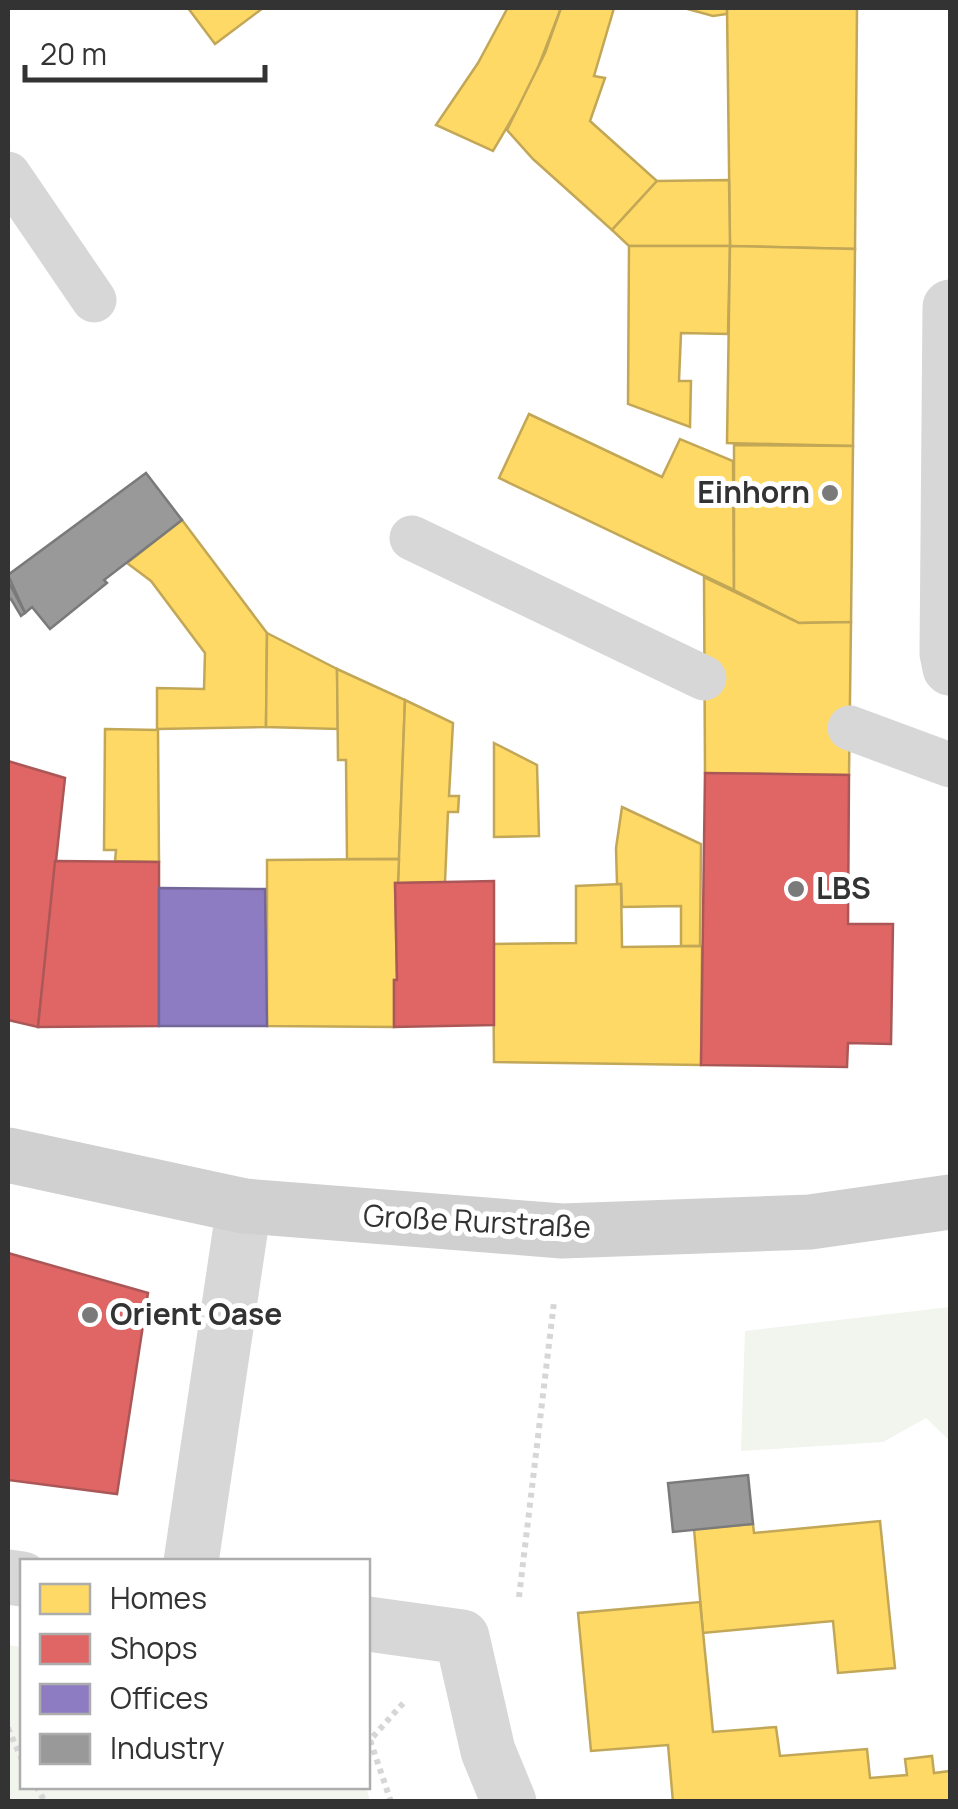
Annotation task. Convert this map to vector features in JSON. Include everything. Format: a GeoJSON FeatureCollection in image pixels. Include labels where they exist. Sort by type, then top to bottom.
{"type":"FeatureCollection","features":[{"type":"Feature","properties":{"kind":"main road","name":"Große Rurstraße"},"geometry":{"type":"LineString","coordinates":[[8,1155],[244,1206],[562,1231],[810,1222],[950,1202]]}},
{"type":"Feature","properties":{"kind":"street"},"geometry":{"type":"LineString","coordinates":[[950,308],[950,668]]}},
{"type":"Feature","properties":{"kind":"street"},"geometry":{"type":"LineString","coordinates":[[191,1559],[244,1206]]}},
{"type":"Feature","properties":{"kind":"street"},"geometry":{"type":"LineString","coordinates":[[370,1624],[462,1637],[488,1751],[509,1802]]}},
{"type":"Feature","properties":{"kind":"lane"},"geometry":{"type":"LineString","coordinates":[[8,174],[94,300]]}},
{"type":"Feature","properties":{"kind":"lane"},"geometry":{"type":"LineString","coordinates":[[412,538],[704,678]]}},
{"type":"Feature","properties":{"kind":"lane"},"geometry":{"type":"LineString","coordinates":[[850,728],[950,765]]}},
{"type":"Feature","properties":{"kind":"path"},"geometry":{"type":"LineString","coordinates":[[462,1637],[514,1643],[562,1231]]}},
{"type":"Feature","properties":{"kind":"path"},"geometry":{"type":"LineString","coordinates":[[8,1728],[20,1755]]}},
{"type":"Feature","properties":{"kind":"shaded area"},"geometry":{"type":"Polygon","coordinates":[[[950,1307],[950,1441],[926,1418],[883,1442],[741,1451],[745,1331],[950,1307]]]}},
{"type":"Feature","properties":{"kind":"shaded area"},"geometry":{"type":"Polygon","coordinates":[[[8,1645],[20,1647],[20,1789],[367,1789],[370,1801],[8,1801],[8,1645]]]}},
{"type":"Feature","properties":{"kind":"building: Homes"},"geometry":{"type":"Polygon","coordinates":[[[188,8],[263,8],[215,44],[188,8]]]}},
{"type":"Feature","properties":{"kind":"building: Homes"},"geometry":{"type":"Polygon","coordinates":[[[504,8],[561,8],[531,86],[493,151],[436,125],[478,63],[507,9],[504,8]]]}},
{"type":"Feature","properties":{"kind":"building: Homes"},"geometry":{"type":"Polygon","coordinates":[[[561,8],[614,8],[594,76],[605,78],[590,121],[657,181],[612,230],[533,159],[507,130],[545,53],[561,8]]]}},
{"type":"Feature","properties":{"kind":"building: Homes"},"geometry":{"type":"Polygon","coordinates":[[[684,8],[727,8],[727,14],[713,16],[684,8]]]}},
{"type":"Feature","properties":{"kind":"building: Homes"},"geometry":{"type":"Polygon","coordinates":[[[727,8],[857,8],[855,249],[730,246],[727,8]]]}},
{"type":"Feature","properties":{"kind":"building: Homes"},"geometry":{"type":"Polygon","coordinates":[[[729,180],[730,246],[629,246],[612,230],[657,181],[729,180]]]}},
{"type":"Feature","properties":{"kind":"building: Homes"},"geometry":{"type":"Polygon","coordinates":[[[629,246],[730,246],[728,334],[681,333],[679,381],[691,381],[690,427],[628,404],[629,246]]]}},
{"type":"Feature","properties":{"kind":"building: Homes"},"geometry":{"type":"Polygon","coordinates":[[[730,246],[855,249],[853,446],[727,443],[730,246]]]}},
{"type":"Feature","properties":{"kind":"building: Homes"},"geometry":{"type":"Polygon","coordinates":[[[529,414],[662,477],[680,439],[733,461],[734,590],[499,478],[529,414]]]}},
{"type":"Feature","properties":{"kind":"building: Homes"},"geometry":{"type":"Polygon","coordinates":[[[734,445],[853,446],[851,622],[799,623],[734,590],[734,445]]]}},
{"type":"Feature","properties":{"kind":"building: Homes"},"geometry":{"type":"Polygon","coordinates":[[[182,520],[267,633],[266,727],[157,729],[157,688],[204,689],[205,653],[151,581],[127,563],[182,520]]]}},
{"type":"Feature","properties":{"kind":"building: Homes"},"geometry":{"type":"Polygon","coordinates":[[[704,577],[799,623],[851,622],[849,775],[705,773],[704,577]]]}},
{"type":"Feature","properties":{"kind":"building: Homes"},"geometry":{"type":"Polygon","coordinates":[[[267,633],[337,669],[338,729],[266,727],[267,633]]]}},
{"type":"Feature","properties":{"kind":"building: Homes"},"geometry":{"type":"Polygon","coordinates":[[[337,669],[405,700],[399,859],[347,859],[346,760],[338,760],[337,669]]]}},
{"type":"Feature","properties":{"kind":"building: Homes"},"geometry":{"type":"Polygon","coordinates":[[[405,700],[453,723],[449,796],[459,796],[458,812],[448,812],[445,882],[398,883],[405,700]]]}},
{"type":"Feature","properties":{"kind":"building: Homes"},"geometry":{"type":"Polygon","coordinates":[[[105,729],[158,730],[159,862],[115,861],[116,850],[104,850],[105,729]]]}},
{"type":"Feature","properties":{"kind":"building: Homes"},"geometry":{"type":"Polygon","coordinates":[[[494,743],[537,765],[539,836],[494,837],[494,743]]]}},
{"type":"Feature","properties":{"kind":"building: Homes"},"geometry":{"type":"Polygon","coordinates":[[[622,807],[701,844],[700,946],[681,946],[681,906],[622,907],[616,848],[622,807]]]}},
{"type":"Feature","properties":{"kind":"building: Homes"},"geometry":{"type":"Polygon","coordinates":[[[399,859],[395,883],[394,1027],[267,1026],[267,860],[399,859]]]}},
{"type":"Feature","properties":{"kind":"building: Homes"},"geometry":{"type":"Polygon","coordinates":[[[621,884],[622,947],[702,946],[701,1065],[494,1062],[493,944],[576,943],[576,886],[621,884]]]}},
{"type":"Feature","properties":{"kind":"building: Homes"},"geometry":{"type":"Polygon","coordinates":[[[880,1521],[895,1668],[838,1673],[833,1621],[703,1633],[694,1529],[753,1524],[754,1533],[880,1521]]]}},
{"type":"Feature","properties":{"kind":"building: Homes"},"geometry":{"type":"Polygon","coordinates":[[[700,1602],[713,1732],[776,1727],[780,1756],[867,1749],[870,1778],[907,1775],[905,1759],[932,1756],[934,1773],[950,1771],[950,1802],[673,1802],[668,1745],[591,1751],[578,1613],[700,1602]]]}},
{"type":"Feature","properties":{"kind":"building: Shops"},"geometry":{"type":"Polygon","coordinates":[[[8,761],[65,778],[38,1027],[8,1020],[8,761]]]}},
{"type":"Feature","properties":{"kind":"building: Shops"},"geometry":{"type":"Polygon","coordinates":[[[705,773],[849,775],[848,924],[893,924],[891,1044],[848,1043],[847,1067],[701,1065],[705,773]]]}},
{"type":"Feature","properties":{"kind":"building: Shops"},"geometry":{"type":"Polygon","coordinates":[[[55,861],[159,862],[159,1026],[38,1027],[55,861]]]}},
{"type":"Feature","properties":{"kind":"building: Shops"},"geometry":{"type":"Polygon","coordinates":[[[494,881],[494,1025],[394,1027],[395,883],[494,881]]]}},
{"type":"Feature","properties":{"kind":"building: Shops"},"geometry":{"type":"Polygon","coordinates":[[[8,1253],[148,1293],[117,1494],[8,1480],[8,1253]]]}},
{"type":"Feature","properties":{"kind":"building: Offices"},"geometry":{"type":"Polygon","coordinates":[[[159,888],[265,889],[267,1026],[159,1026],[159,888]]]}},
{"type":"Feature","properties":{"kind":"building: Industry"},"geometry":{"type":"Polygon","coordinates":[[[146,473],[182,520],[104,580],[107,583],[50,629],[32,607],[25,613],[8,575],[146,473]]]}},
{"type":"Feature","properties":{"kind":"building: Industry"},"geometry":{"type":"Polygon","coordinates":[[[8,581],[25,613],[21,616],[8,600],[8,581]]]}},
{"type":"Feature","properties":{"kind":"building: Industry"},"geometry":{"type":"Polygon","coordinates":[[[748,1475],[753,1524],[673,1532],[668,1483],[748,1475]]]}},
{"type":"Feature","properties":{"kind":"place","name":"Einhorn"},"geometry":{"type":"Point","coordinates":[830,493]}},
{"type":"Feature","properties":{"kind":"place","name":"LBS"},"geometry":{"type":"Point","coordinates":[796,889]}},
{"type":"Feature","properties":{"kind":"place","name":"Orient Oase"},"geometry":{"type":"Point","coordinates":[90,1315]}}]}
